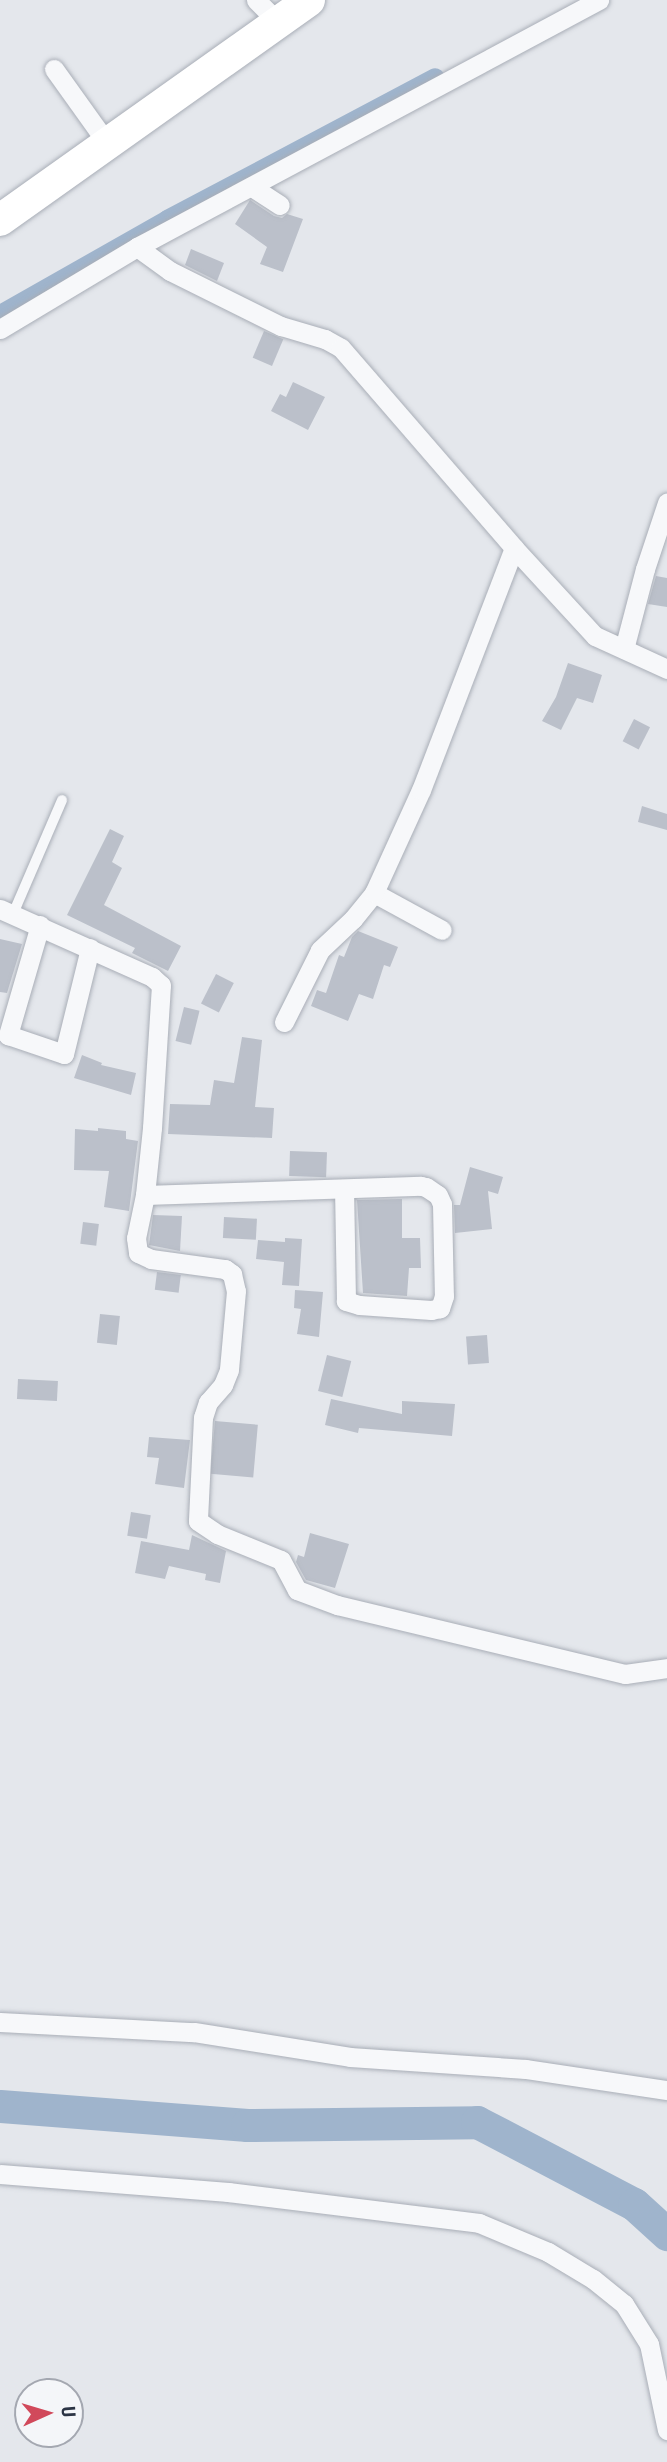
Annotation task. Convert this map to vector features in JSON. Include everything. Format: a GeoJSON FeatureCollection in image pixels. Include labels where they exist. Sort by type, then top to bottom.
{"type":"FeatureCollection","features":[{"type":"Feature","properties":{"kind":"main road"},"geometry":{"type":"LineString","coordinates":[[0,219],[309,0]]}},
{"type":"Feature","properties":{"kind":"street"},"geometry":{"type":"LineString","coordinates":[[256,0],[278,22]]}},
{"type":"Feature","properties":{"kind":"street"},"geometry":{"type":"LineString","coordinates":[[0,329],[137,247],[599,0]]}},
{"type":"Feature","properties":{"kind":"street"},"geometry":{"type":"LineString","coordinates":[[54,69],[107,143]]}},
{"type":"Feature","properties":{"kind":"street"},"geometry":{"type":"LineString","coordinates":[[253,187],[280,205]]}},
{"type":"Feature","properties":{"kind":"street"},"geometry":{"type":"LineString","coordinates":[[137,247],[182,277],[281,326],[326,339],[341,348],[514,548],[595,636],[667,669]]}},
{"type":"Feature","properties":{"kind":"street"},"geometry":{"type":"LineString","coordinates":[[624,649],[645,569],[667,503]]}},
{"type":"Feature","properties":{"kind":"street"},"geometry":{"type":"LineString","coordinates":[[284,1022],[320,950],[353,919],[374,893],[421,790],[514,548]]}},
{"type":"Feature","properties":{"kind":"street"},"geometry":{"type":"LineString","coordinates":[[374,893],[442,930]]}},
{"type":"Feature","properties":{"kind":"street"},"geometry":{"type":"LineString","coordinates":[[7,911],[152,976],[161,985],[145,1195],[136,1238],[140,1256],[225,1269],[236,1282],[229,1370],[223,1385],[211,1397],[203,1417],[198,1521],[206,1529],[281,1560],[297,1590],[337,1605],[625,1674],[667,1668]]}},
{"type":"Feature","properties":{"kind":"street"},"geometry":{"type":"LineString","coordinates":[[40,925],[8,1035],[64,1054],[90,948]]}},
{"type":"Feature","properties":{"kind":"street"},"geometry":{"type":"LineString","coordinates":[[145,1195],[421,1186],[438,1195],[442,1205],[444,1296],[440,1308],[369,1306],[346,1301],[344,1189]]}},
{"type":"Feature","properties":{"kind":"street"},"geometry":{"type":"LineString","coordinates":[[0,2022],[194,2032],[350,2057],[526,2069],[667,2090]]}},
{"type":"Feature","properties":{"kind":"street"},"geometry":{"type":"LineString","coordinates":[[0,2174],[228,2192],[480,2223],[548,2252],[593,2278],[624,2304],[649,2344],[667,2430]]}},
{"type":"Feature","properties":{"kind":"lane"},"geometry":{"type":"LineString","coordinates":[[7,911],[62,800]]}},
{"type":"Feature","properties":{"kind":"building"},"geometry":{"type":"Polygon","coordinates":[[[250,200],[274,216],[282,218],[287,214],[303,219],[283,272],[260,264],[267,247],[235,224],[250,200]]]}},
{"type":"Feature","properties":{"kind":"building"},"geometry":{"type":"Polygon","coordinates":[[[191,249],[224,263],[217,281],[185,265],[191,249]]]}},
{"type":"Feature","properties":{"kind":"building"},"geometry":{"type":"Polygon","coordinates":[[[264,331],[283,339],[272,366],[253,358],[264,331]]]}},
{"type":"Feature","properties":{"kind":"building"},"geometry":{"type":"Polygon","coordinates":[[[293,382],[325,397],[308,430],[271,411],[280,394],[286,397],[293,382]]]}},
{"type":"Feature","properties":{"kind":"building"},"geometry":{"type":"Polygon","coordinates":[[[656,576],[667,578],[667,607],[648,604],[656,576]]]}},
{"type":"Feature","properties":{"kind":"building"},"geometry":{"type":"Polygon","coordinates":[[[568,663],[602,675],[593,703],[577,698],[561,730],[542,721],[556,697],[568,663]]]}},
{"type":"Feature","properties":{"kind":"building"},"geometry":{"type":"Polygon","coordinates":[[[634,719],[650,727],[639,749],[623,741],[634,719]]]}},
{"type":"Feature","properties":{"kind":"building"},"geometry":{"type":"Polygon","coordinates":[[[642,806],[667,814],[667,830],[638,822],[642,806]]]}},
{"type":"Feature","properties":{"kind":"building"},"geometry":{"type":"Polygon","coordinates":[[[110,829],[124,836],[112,862],[122,868],[104,905],[181,946],[168,971],[132,953],[135,948],[67,915],[110,829]]]}},
{"type":"Feature","properties":{"kind":"building"},"geometry":{"type":"Polygon","coordinates":[[[358,931],[398,947],[390,967],[384,965],[373,999],[359,994],[348,1021],[311,1006],[317,990],[326,993],[339,955],[344,957],[352,937],[358,931]]]}},
{"type":"Feature","properties":{"kind":"building"},"geometry":{"type":"Polygon","coordinates":[[[0,939],[22,944],[7,993],[0,992],[0,939]]]}},
{"type":"Feature","properties":{"kind":"building"},"geometry":{"type":"Polygon","coordinates":[[[216,974],[234,983],[219,1012],[201,1003],[216,974]]]}},
{"type":"Feature","properties":{"kind":"building"},"geometry":{"type":"Polygon","coordinates":[[[184,1007],[200,1011],[191,1045],[176,1041],[184,1007]]]}},
{"type":"Feature","properties":{"kind":"building"},"geometry":{"type":"Polygon","coordinates":[[[242,1037],[262,1040],[255,1107],[274,1108],[272,1138],[168,1134],[170,1104],[210,1105],[214,1080],[234,1083],[242,1037]]]}},
{"type":"Feature","properties":{"kind":"building"},"geometry":{"type":"Polygon","coordinates":[[[82,1055],[102,1063],[101,1065],[136,1073],[131,1095],[74,1078],[82,1055]]]}},
{"type":"Feature","properties":{"kind":"building"},"geometry":{"type":"Polygon","coordinates":[[[98,1128],[126,1131],[126,1139],[138,1141],[129,1211],[104,1207],[109,1171],[74,1170],[75,1129],[98,1131],[98,1128]]]}},
{"type":"Feature","properties":{"kind":"building"},"geometry":{"type":"Polygon","coordinates":[[[290,1151],[327,1152],[326,1177],[289,1176],[290,1151]]]}},
{"type":"Feature","properties":{"kind":"building"},"geometry":{"type":"Polygon","coordinates":[[[470,1167],[503,1177],[498,1194],[488,1191],[492,1229],[455,1233],[454,1205],[460,1205],[470,1167]]]}},
{"type":"Feature","properties":{"kind":"building"},"geometry":{"type":"Polygon","coordinates":[[[402,1199],[402,1238],[420,1238],[421,1268],[409,1268],[407,1296],[363,1293],[357,1200],[402,1199]]]}},
{"type":"Feature","properties":{"kind":"building"},"geometry":{"type":"Polygon","coordinates":[[[153,1215],[182,1216],[180,1251],[149,1245],[153,1215]]]}},
{"type":"Feature","properties":{"kind":"building"},"geometry":{"type":"Polygon","coordinates":[[[224,1217],[257,1219],[256,1240],[223,1238],[224,1217]]]}},
{"type":"Feature","properties":{"kind":"building"},"geometry":{"type":"Polygon","coordinates":[[[83,1222],[99,1224],[96,1246],[80,1244],[83,1222]]]}},
{"type":"Feature","properties":{"kind":"building"},"geometry":{"type":"Polygon","coordinates":[[[285,1238],[302,1239],[299,1286],[282,1285],[284,1262],[256,1259],[258,1240],[285,1242],[285,1238]]]}},
{"type":"Feature","properties":{"kind":"building"},"geometry":{"type":"Polygon","coordinates":[[[157,1272],[181,1275],[179,1293],[155,1290],[157,1272]]]}},
{"type":"Feature","properties":{"kind":"building"},"geometry":{"type":"Polygon","coordinates":[[[295,1290],[323,1292],[319,1337],[297,1334],[301,1309],[294,1308],[295,1290]]]}},
{"type":"Feature","properties":{"kind":"building"},"geometry":{"type":"Polygon","coordinates":[[[100,1314],[120,1316],[117,1345],[97,1343],[100,1314]]]}},
{"type":"Feature","properties":{"kind":"building"},"geometry":{"type":"Polygon","coordinates":[[[487,1335],[489,1363],[468,1364],[466,1336],[487,1335]]]}},
{"type":"Feature","properties":{"kind":"building"},"geometry":{"type":"Polygon","coordinates":[[[327,1355],[351,1361],[342,1397],[318,1391],[327,1355]]]}},
{"type":"Feature","properties":{"kind":"building"},"geometry":{"type":"Polygon","coordinates":[[[18,1379],[58,1381],[57,1401],[17,1399],[18,1379]]]}},
{"type":"Feature","properties":{"kind":"building"},"geometry":{"type":"Polygon","coordinates":[[[331,1399],[402,1414],[402,1401],[455,1404],[452,1436],[359,1428],[358,1433],[325,1425],[331,1399]]]}},
{"type":"Feature","properties":{"kind":"building"},"geometry":{"type":"Polygon","coordinates":[[[215,1421],[258,1425],[253,1478],[210,1474],[215,1421]]]}},
{"type":"Feature","properties":{"kind":"building"},"geometry":{"type":"Polygon","coordinates":[[[149,1437],[190,1440],[184,1488],[155,1484],[159,1458],[147,1457],[149,1437]]]}},
{"type":"Feature","properties":{"kind":"building"},"geometry":{"type":"Polygon","coordinates":[[[131,1512],[151,1515],[147,1539],[127,1536],[131,1512]]]}},
{"type":"Feature","properties":{"kind":"building"},"geometry":{"type":"Polygon","coordinates":[[[310,1533],[349,1544],[335,1588],[306,1580],[296,1562],[298,1555],[304,1557],[310,1533]]]}},
{"type":"Feature","properties":{"kind":"building"},"geometry":{"type":"Polygon","coordinates":[[[192,1535],[226,1551],[220,1583],[205,1580],[206,1574],[169,1566],[165,1579],[135,1573],[141,1541],[189,1550],[192,1535]]]}},
{"type":"Feature","properties":{"kind":"waterway"},"geometry":{"type":"LineString","coordinates":[[0,314],[167,219],[435,77]]}},
{"type":"Feature","properties":{"kind":"waterway"},"geometry":{"type":"LineString","coordinates":[[0,2106],[247,2125],[477,2122],[634,2204],[667,2234]]}}]}
